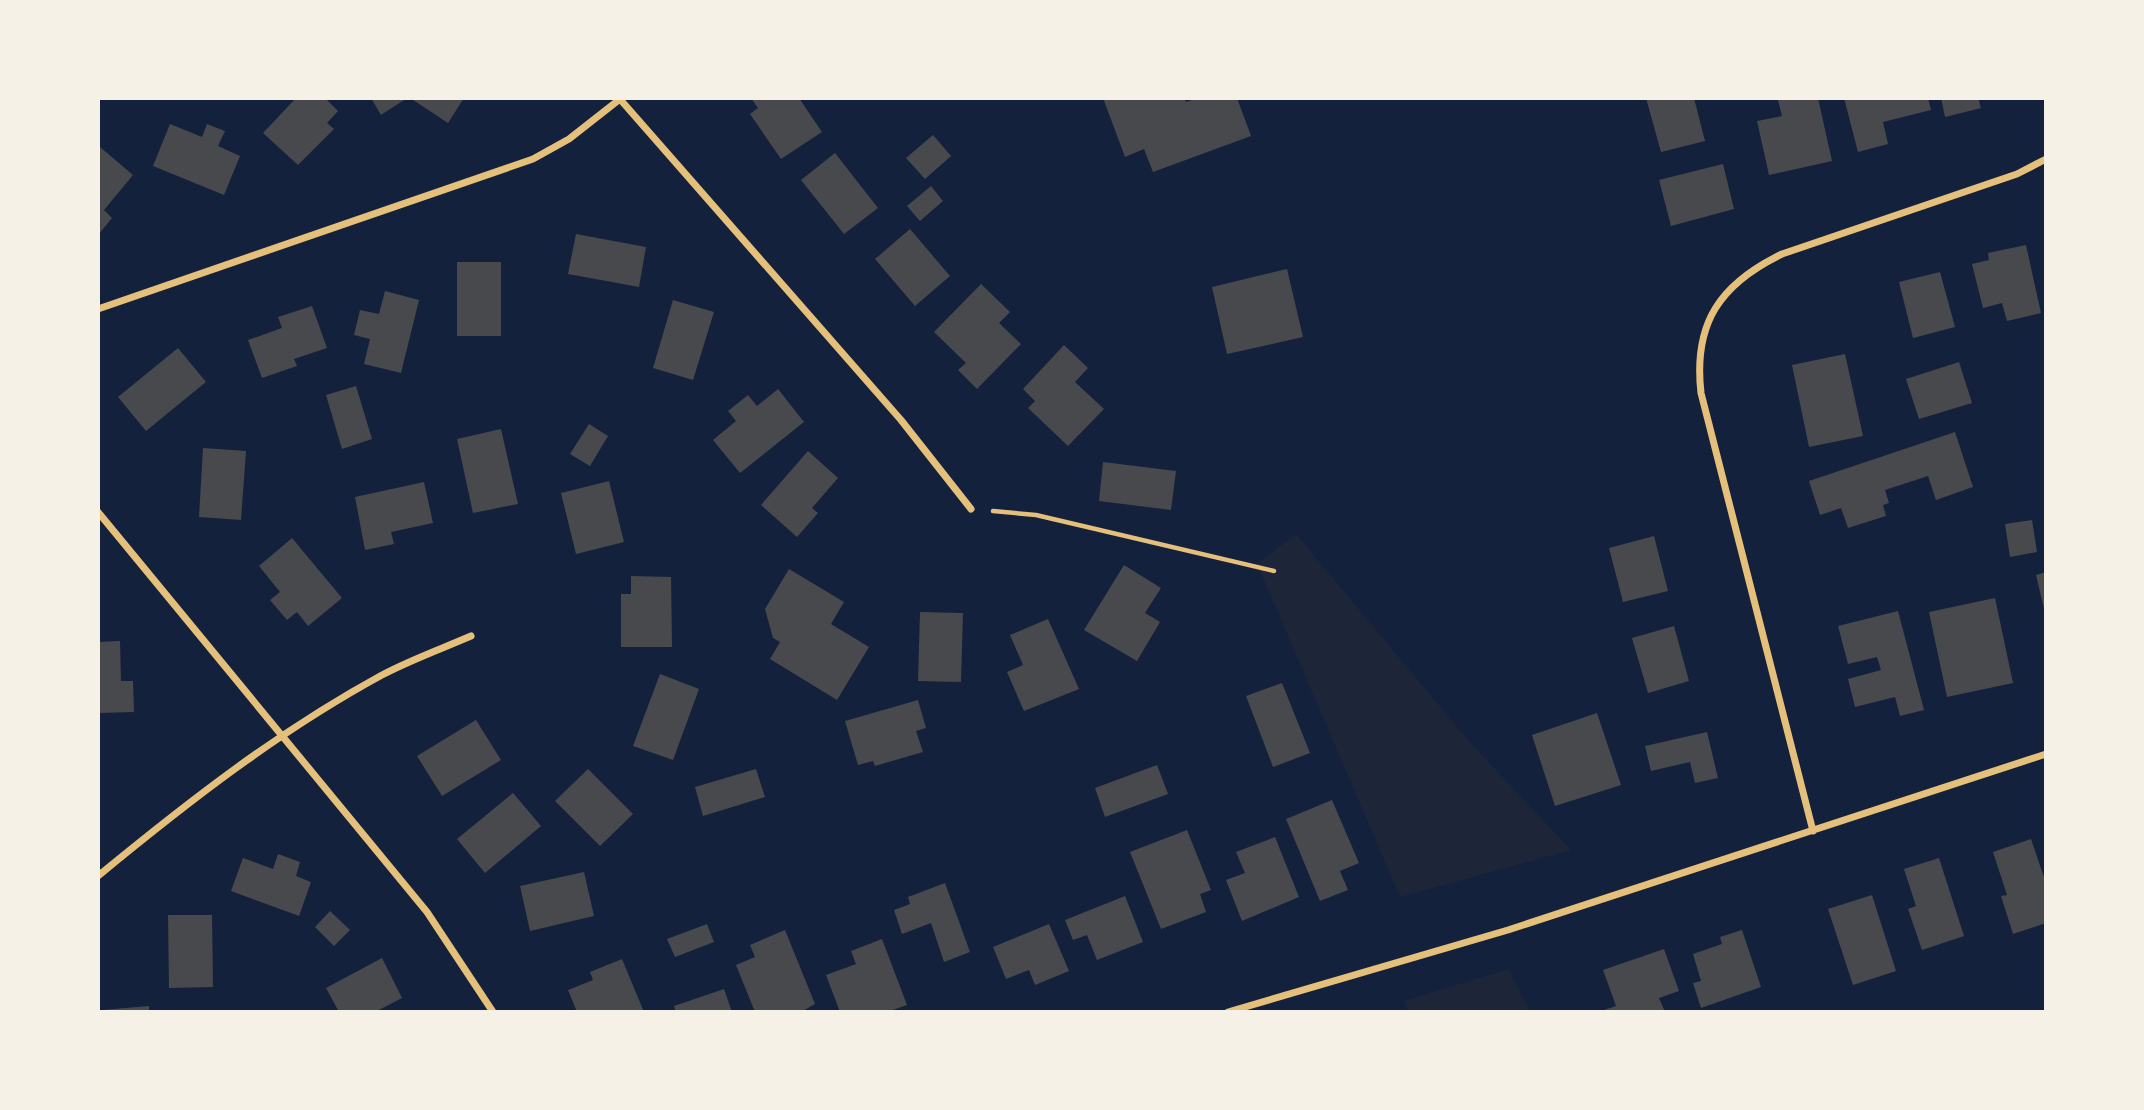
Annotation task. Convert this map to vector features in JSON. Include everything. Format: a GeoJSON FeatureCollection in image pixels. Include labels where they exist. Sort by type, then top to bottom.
{"type":"FeatureCollection","features":[{"type":"Feature","properties":{"kind":"street"},"geometry":{"type":"LineString","coordinates":[[98,309],[533,159],[569,139],[619,99],[901,420],[971,509]]}},
{"type":"Feature","properties":{"kind":"street"},"geometry":{"type":"LineString","coordinates":[[1813,831],[1701,393],[1698,367],[1702,340],[1712,311],[1730,288],[1752,269],[1782,254],[2017,174],[2046,159]]}},
{"type":"Feature","properties":{"kind":"street"},"geometry":{"type":"LineString","coordinates":[[98,512],[427,912],[493,1012]]}},
{"type":"Feature","properties":{"kind":"street"},"geometry":{"type":"LineString","coordinates":[[98,876],[205,788],[282,736],[383,674],[471,636]]}},
{"type":"Feature","properties":{"kind":"street"},"geometry":{"type":"LineString","coordinates":[[1228,1012],[1508,930],[2046,754]]}},
{"type":"Feature","properties":{"kind":"path"},"geometry":{"type":"LineString","coordinates":[[971,509],[1036,515],[1274,571]]}},
{"type":"Feature","properties":{"kind":"shaded area"},"geometry":{"type":"Polygon","coordinates":[[[1296,534],[1467,739],[1571,850],[1400,897],[1257,564],[1296,534]]]}},
{"type":"Feature","properties":{"kind":"shaded area"},"geometry":{"type":"Polygon","coordinates":[[[1509,969],[1530,1012],[1409,1012],[1404,1001],[1509,969]]]}},
{"type":"Feature","properties":{"kind":"building"},"geometry":{"type":"Polygon","coordinates":[[[296,98],[325,98],[338,111],[327,123],[334,129],[298,165],[263,133],[296,98]]]}},
{"type":"Feature","properties":{"kind":"building"},"geometry":{"type":"Polygon","coordinates":[[[371,98],[407,98],[381,115],[371,98]]]}},
{"type":"Feature","properties":{"kind":"building"},"geometry":{"type":"Polygon","coordinates":[[[410,98],[464,98],[448,123],[410,98]]]}},
{"type":"Feature","properties":{"kind":"building"},"geometry":{"type":"Polygon","coordinates":[[[751,98],[799,98],[822,132],[781,159],[750,114],[758,108],[751,98]]]}},
{"type":"Feature","properties":{"kind":"building"},"geometry":{"type":"Polygon","coordinates":[[[1103,98],[1184,98],[1186,102],[1198,98],[1237,98],[1251,136],[1153,172],[1144,149],[1125,157],[1103,98]]]}},
{"type":"Feature","properties":{"kind":"building"},"geometry":{"type":"Polygon","coordinates":[[[1646,98],[1694,98],[1705,141],[1661,152],[1646,98]]]}},
{"type":"Feature","properties":{"kind":"building"},"geometry":{"type":"Polygon","coordinates":[[[1818,98],[1832,161],[1769,175],[1757,121],[1782,116],[1778,100],[1818,98]]]}},
{"type":"Feature","properties":{"kind":"building"},"geometry":{"type":"Polygon","coordinates":[[[1844,98],[1928,98],[1931,110],[1883,122],[1888,144],[1858,152],[1844,98]]]}},
{"type":"Feature","properties":{"kind":"building"},"geometry":{"type":"Polygon","coordinates":[[[1941,98],[1978,98],[1981,108],[1945,117],[1941,98]]]}},
{"type":"Feature","properties":{"kind":"building"},"geometry":{"type":"Polygon","coordinates":[[[170,124],[202,137],[207,124],[225,131],[218,146],[240,156],[224,195],[153,166],[170,124]]]}},
{"type":"Feature","properties":{"kind":"building"},"geometry":{"type":"Polygon","coordinates":[[[933,135],[951,156],[925,179],[906,158],[933,135]]]}},
{"type":"Feature","properties":{"kind":"building"},"geometry":{"type":"Polygon","coordinates":[[[100,147],[133,175],[104,210],[112,218],[98,235],[100,147]]]}},
{"type":"Feature","properties":{"kind":"building"},"geometry":{"type":"Polygon","coordinates":[[[835,153],[878,208],[844,234],[801,180],[835,153]]]}},
{"type":"Feature","properties":{"kind":"building"},"geometry":{"type":"Polygon","coordinates":[[[1723,164],[1734,209],[1671,226],[1659,180],[1723,164]]]}},
{"type":"Feature","properties":{"kind":"building"},"geometry":{"type":"Polygon","coordinates":[[[931,186],[943,201],[920,221],[907,206],[931,186]]]}},
{"type":"Feature","properties":{"kind":"building"},"geometry":{"type":"Polygon","coordinates":[[[910,229],[950,276],[915,306],[875,259],[910,229]]]}},
{"type":"Feature","properties":{"kind":"building"},"geometry":{"type":"Polygon","coordinates":[[[576,234],[646,247],[639,287],[568,274],[576,234]]]}},
{"type":"Feature","properties":{"kind":"building"},"geometry":{"type":"Polygon","coordinates":[[[2026,245],[2041,313],[2007,321],[2002,303],[1983,308],[1972,264],[1989,260],[1988,253],[2026,245]]]}},
{"type":"Feature","properties":{"kind":"building"},"geometry":{"type":"Polygon","coordinates":[[[457,262],[501,262],[501,336],[457,336],[457,262]]]}},
{"type":"Feature","properties":{"kind":"building"},"geometry":{"type":"Polygon","coordinates":[[[1287,269],[1303,337],[1227,354],[1212,287],[1287,269]]]}},
{"type":"Feature","properties":{"kind":"building"},"geometry":{"type":"Polygon","coordinates":[[[1940,272],[1955,327],[1913,338],[1899,282],[1940,272]]]}},
{"type":"Feature","properties":{"kind":"building"},"geometry":{"type":"Polygon","coordinates":[[[981,284],[1010,312],[999,323],[1021,344],[977,389],[958,370],[966,363],[934,332],[981,284]]]}},
{"type":"Feature","properties":{"kind":"building"},"geometry":{"type":"Polygon","coordinates":[[[385,291],[419,300],[401,373],[364,364],[370,339],[354,335],[360,310],[379,314],[385,291]]]}},
{"type":"Feature","properties":{"kind":"building"},"geometry":{"type":"Polygon","coordinates":[[[673,300],[714,312],[693,380],[653,368],[673,300]]]}},
{"type":"Feature","properties":{"kind":"building"},"geometry":{"type":"Polygon","coordinates":[[[312,306],[327,348],[294,359],[297,366],[262,378],[248,340],[282,328],[278,317],[312,306]]]}},
{"type":"Feature","properties":{"kind":"building"},"geometry":{"type":"Polygon","coordinates":[[[1064,345],[1088,368],[1075,382],[1104,409],[1068,446],[1028,408],[1035,401],[1023,389],[1064,345]]]}},
{"type":"Feature","properties":{"kind":"building"},"geometry":{"type":"Polygon","coordinates":[[[178,348],[206,382],[146,431],[118,397],[178,348]]]}},
{"type":"Feature","properties":{"kind":"building"},"geometry":{"type":"Polygon","coordinates":[[[1845,354],[1863,436],[1809,447],[1792,365],[1845,354]]]}},
{"type":"Feature","properties":{"kind":"building"},"geometry":{"type":"Polygon","coordinates":[[[1959,362],[1972,403],[1919,419],[1906,379],[1959,362]]]}},
{"type":"Feature","properties":{"kind":"building"},"geometry":{"type":"Polygon","coordinates":[[[356,386],[372,439],[342,449],[326,395],[356,386]]]}},
{"type":"Feature","properties":{"kind":"building"},"geometry":{"type":"Polygon","coordinates":[[[778,389],[804,422],[740,473],[713,440],[736,421],[728,411],[748,395],[757,406],[778,389]]]}},
{"type":"Feature","properties":{"kind":"building"},"geometry":{"type":"Polygon","coordinates":[[[589,424],[608,436],[590,466],[570,454],[589,424]]]}},
{"type":"Feature","properties":{"kind":"building"},"geometry":{"type":"Polygon","coordinates":[[[501,429],[518,504],[473,513],[457,439],[501,429]]]}},
{"type":"Feature","properties":{"kind":"building"},"geometry":{"type":"Polygon","coordinates":[[[1955,432],[1973,487],[1936,500],[1928,476],[1885,490],[1889,503],[1883,505],[1886,516],[1848,528],[1841,508],[1820,515],[1809,481],[1955,432]]]}},
{"type":"Feature","properties":{"kind":"building"},"geometry":{"type":"Polygon","coordinates":[[[203,448],[246,451],[241,520],[199,517],[203,448]]]}},
{"type":"Feature","properties":{"kind":"building"},"geometry":{"type":"Polygon","coordinates":[[[808,451],[838,478],[812,508],[818,513],[797,537],[761,505],[808,451]]]}},
{"type":"Feature","properties":{"kind":"building"},"geometry":{"type":"Polygon","coordinates":[[[1103,462],[1176,471],[1171,510],[1099,501],[1103,462]]]}},
{"type":"Feature","properties":{"kind":"building"},"geometry":{"type":"Polygon","coordinates":[[[609,481],[624,542],[576,554],[561,493],[609,481]]]}},
{"type":"Feature","properties":{"kind":"building"},"geometry":{"type":"Polygon","coordinates":[[[424,482],[433,523],[391,532],[394,544],[365,550],[355,497],[424,482]]]}},
{"type":"Feature","properties":{"kind":"building"},"geometry":{"type":"Polygon","coordinates":[[[2032,520],[2037,552],[2010,557],[2005,524],[2032,520]]]}},
{"type":"Feature","properties":{"kind":"building"},"geometry":{"type":"Polygon","coordinates":[[[1654,536],[1668,591],[1623,602],[1609,548],[1654,536]]]}},
{"type":"Feature","properties":{"kind":"building"},"geometry":{"type":"Polygon","coordinates":[[[292,538],[342,598],[308,626],[297,612],[287,620],[270,600],[280,592],[259,566],[292,538]]]}},
{"type":"Feature","properties":{"kind":"building"},"geometry":{"type":"Polygon","coordinates":[[[1124,565],[1161,588],[1145,613],[1160,622],[1137,661],[1084,630],[1124,565]]]}},
{"type":"Feature","properties":{"kind":"building"},"geometry":{"type":"Polygon","coordinates":[[[789,569],[844,602],[831,624],[869,647],[837,700],[770,659],[780,642],[773,638],[765,609],[789,569]]]}},
{"type":"Feature","properties":{"kind":"building"},"geometry":{"type":"Polygon","coordinates":[[[2046,572],[2046,613],[2045,613],[2036,575],[2046,572]]]}},
{"type":"Feature","properties":{"kind":"building"},"geometry":{"type":"Polygon","coordinates":[[[631,576],[671,577],[672,647],[621,647],[621,594],[631,594],[631,576]]]}},
{"type":"Feature","properties":{"kind":"building"},"geometry":{"type":"Polygon","coordinates":[[[1995,598],[2013,683],[1947,697],[1929,612],[1995,598]]]}},
{"type":"Feature","properties":{"kind":"building"},"geometry":{"type":"Polygon","coordinates":[[[1898,611],[1924,710],[1900,716],[1895,697],[1855,707],[1848,679],[1881,670],[1877,657],[1848,664],[1838,626],[1898,611]]]}},
{"type":"Feature","properties":{"kind":"building"},"geometry":{"type":"Polygon","coordinates":[[[920,612],[963,613],[961,682],[918,681],[920,612]]]}},
{"type":"Feature","properties":{"kind":"building"},"geometry":{"type":"Polygon","coordinates":[[[1048,619],[1079,689],[1024,711],[1007,672],[1023,665],[1010,635],[1048,619]]]}},
{"type":"Feature","properties":{"kind":"building"},"geometry":{"type":"Polygon","coordinates":[[[1674,626],[1689,681],[1648,693],[1632,638],[1674,626]]]}},
{"type":"Feature","properties":{"kind":"building"},"geometry":{"type":"Polygon","coordinates":[[[120,641],[121,681],[133,681],[134,712],[98,713],[98,642],[120,641]]]}},
{"type":"Feature","properties":{"kind":"building"},"geometry":{"type":"Polygon","coordinates":[[[660,674],[699,689],[673,760],[633,746],[660,674]]]}},
{"type":"Feature","properties":{"kind":"building"},"geometry":{"type":"Polygon","coordinates":[[[1282,683],[1310,753],[1273,767],[1246,696],[1282,683]]]}},
{"type":"Feature","properties":{"kind":"building"},"geometry":{"type":"Polygon","coordinates":[[[918,700],[926,728],[916,731],[923,752],[875,766],[873,761],[858,765],[845,721],[918,700]]]}},
{"type":"Feature","properties":{"kind":"building"},"geometry":{"type":"Polygon","coordinates":[[[1597,713],[1621,785],[1555,806],[1532,735],[1597,713]]]}},
{"type":"Feature","properties":{"kind":"building"},"geometry":{"type":"Polygon","coordinates":[[[476,720],[501,760],[442,796],[417,756],[476,720]]]}},
{"type":"Feature","properties":{"kind":"building"},"geometry":{"type":"Polygon","coordinates":[[[1707,732],[1718,778],[1695,783],[1690,762],[1651,771],[1645,746],[1707,732]]]}},
{"type":"Feature","properties":{"kind":"building"},"geometry":{"type":"Polygon","coordinates":[[[1157,765],[1168,794],[1105,817],[1095,788],[1157,765]]]}},
{"type":"Feature","properties":{"kind":"building"},"geometry":{"type":"Polygon","coordinates":[[[588,769],[633,814],[600,846],[555,801],[588,769]]]}},
{"type":"Feature","properties":{"kind":"building"},"geometry":{"type":"Polygon","coordinates":[[[756,769],[765,797],[703,816],[695,787],[756,769]]]}},
{"type":"Feature","properties":{"kind":"building"},"geometry":{"type":"Polygon","coordinates":[[[513,793],[541,826],[485,873],[457,839],[513,793]]]}},
{"type":"Feature","properties":{"kind":"building"},"geometry":{"type":"Polygon","coordinates":[[[1332,800],[1359,863],[1340,871],[1348,890],[1320,901],[1286,819],[1332,800]]]}},
{"type":"Feature","properties":{"kind":"building"},"geometry":{"type":"Polygon","coordinates":[[[1187,830],[1211,890],[1200,894],[1206,912],[1161,929],[1130,852],[1187,830]]]}},
{"type":"Feature","properties":{"kind":"building"},"geometry":{"type":"Polygon","coordinates":[[[1275,837],[1299,897],[1242,921],[1226,880],[1245,873],[1236,852],[1275,837]]]}},
{"type":"Feature","properties":{"kind":"building"},"geometry":{"type":"Polygon","coordinates":[[[2031,839],[2046,883],[2046,923],[2013,934],[2001,896],[2007,895],[1993,852],[2031,839]]]}},
{"type":"Feature","properties":{"kind":"building"},"geometry":{"type":"Polygon","coordinates":[[[278,854],[300,862],[296,876],[311,882],[299,916],[231,891],[243,858],[273,869],[278,854]]]}},
{"type":"Feature","properties":{"kind":"building"},"geometry":{"type":"Polygon","coordinates":[[[1939,858],[1964,936],[1922,950],[1908,909],[1916,906],[1904,869],[1939,858]]]}},
{"type":"Feature","properties":{"kind":"building"},"geometry":{"type":"Polygon","coordinates":[[[584,872],[594,916],[530,931],[520,886],[584,872]]]}},
{"type":"Feature","properties":{"kind":"building"},"geometry":{"type":"Polygon","coordinates":[[[945,883],[970,952],[944,962],[931,923],[902,934],[894,910],[910,904],[908,897],[945,883]]]}},
{"type":"Feature","properties":{"kind":"building"},"geometry":{"type":"Polygon","coordinates":[[[1872,895],[1896,971],[1853,985],[1828,909],[1872,895]]]}},
{"type":"Feature","properties":{"kind":"building"},"geometry":{"type":"Polygon","coordinates":[[[1125,896],[1143,942],[1097,960],[1087,935],[1073,940],[1065,920],[1125,896]]]}},
{"type":"Feature","properties":{"kind":"building"},"geometry":{"type":"Polygon","coordinates":[[[330,911],[350,930],[334,946],[315,927],[330,911]]]}},
{"type":"Feature","properties":{"kind":"building"},"geometry":{"type":"Polygon","coordinates":[[[168,915],[212,915],[213,987],[169,988],[168,915]]]}},
{"type":"Feature","properties":{"kind":"building"},"geometry":{"type":"Polygon","coordinates":[[[707,924],[714,942],[675,957],[667,939],[707,924]]]}},
{"type":"Feature","properties":{"kind":"building"},"geometry":{"type":"Polygon","coordinates":[[[1049,924],[1069,971],[1035,985],[1029,970],[1006,979],[993,947],[1049,924]]]}},
{"type":"Feature","properties":{"kind":"building"},"geometry":{"type":"Polygon","coordinates":[[[785,930],[815,1004],[801,1012],[755,1012],[736,965],[755,957],[750,945],[785,930]]]}},
{"type":"Feature","properties":{"kind":"building"},"geometry":{"type":"Polygon","coordinates":[[[1742,930],[1761,987],[1701,1008],[1693,983],[1701,981],[1693,954],[1722,944],[1720,937],[1742,930]]]}},
{"type":"Feature","properties":{"kind":"building"},"geometry":{"type":"Polygon","coordinates":[[[882,939],[907,1005],[887,1012],[840,1012],[826,975],[856,964],[851,951],[882,939]]]}},
{"type":"Feature","properties":{"kind":"building"},"geometry":{"type":"Polygon","coordinates":[[[1664,949],[1679,991],[1659,998],[1665,1012],[1598,1012],[1616,1006],[1603,970],[1664,949]]]}},
{"type":"Feature","properties":{"kind":"building"},"geometry":{"type":"Polygon","coordinates":[[[382,958],[402,998],[375,1012],[339,1012],[326,988],[382,958]]]}},
{"type":"Feature","properties":{"kind":"building"},"geometry":{"type":"Polygon","coordinates":[[[622,959],[644,1012],[577,1012],[568,990],[593,980],[590,972],[622,959]]]}},
{"type":"Feature","properties":{"kind":"building"},"geometry":{"type":"Polygon","coordinates":[[[724,989],[732,1012],[676,1012],[674,1006],[724,989]]]}},
{"type":"Feature","properties":{"kind":"building"},"geometry":{"type":"Polygon","coordinates":[[[149,1006],[149,1012],[102,1012],[102,1010],[149,1006]]]}}]}
